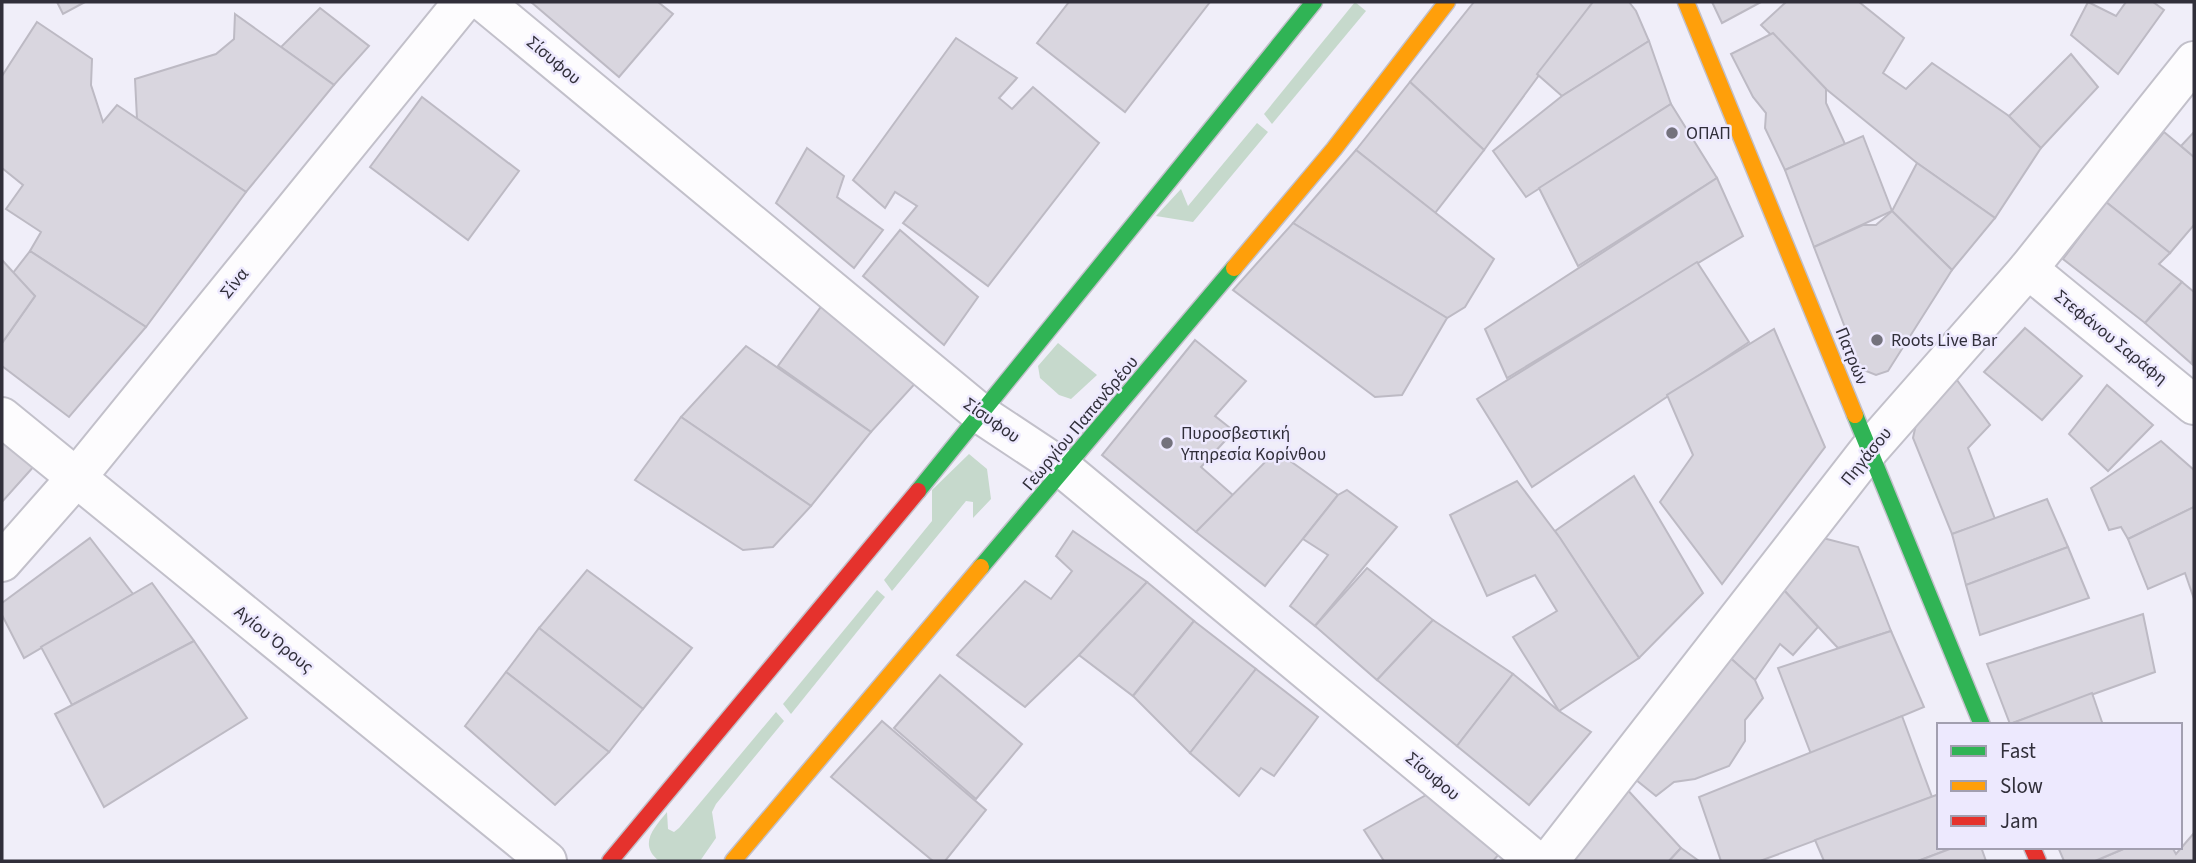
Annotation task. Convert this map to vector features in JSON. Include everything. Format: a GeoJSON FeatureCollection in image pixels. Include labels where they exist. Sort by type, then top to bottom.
{"type":"FeatureCollection","features":[{"type":"Feature","properties":{"kind":"street","name":"Σίνα"},"geometry":{"type":"LineString","coordinates":[[2,562],[76,478],[463,2]]}},
{"type":"Feature","properties":{"kind":"street","name":"Σίσυφου"},"geometry":{"type":"LineString","coordinates":[[484,2],[982,415],[1065,470],[1536,861]]}},
{"type":"Feature","properties":{"kind":"street"},"geometry":{"type":"LineString","coordinates":[[610,861],[982,415],[1314,2]]}},
{"type":"Feature","properties":{"kind":"street","name":"Γεωργίου Παπανδρέου"},"geometry":{"type":"LineString","coordinates":[[733,861],[1334,149],[1447,2]]}},
{"type":"Feature","properties":{"kind":"street"},"geometry":{"type":"LineString","coordinates":[[1678,2],[1693,20]]}},
{"type":"Feature","properties":{"kind":"street","name":"Πατρών"},"geometry":{"type":"LineString","coordinates":[[1686,2],[1981,723]]}},
{"type":"Feature","properties":{"kind":"street","name":"Πηγάσου"},"geometry":{"type":"LineString","coordinates":[[1549,861],[1870,450],[2028,269],[2194,61]]}},
{"type":"Feature","properties":{"kind":"street","name":"Στεφάνου Σαράφη"},"geometry":{"type":"LineString","coordinates":[[2028,269],[2194,405]]}},
{"type":"Feature","properties":{"kind":"street","name":"Αγίου Όρους"},"geometry":{"type":"LineString","coordinates":[[2,417],[547,861]]}},
{"type":"Feature","properties":{"kind":"green space"},"geometry":{"type":"Polygon","coordinates":[[[1355,2],[1366,11],[1272,124],[1264,114],[1355,2]]]}},
{"type":"Feature","properties":{"kind":"green space"},"geometry":{"type":"Polygon","coordinates":[[[1257,123],[1268,132],[1193,222],[1156,216],[1181,189],[1188,206],[1257,123]]]}},
{"type":"Feature","properties":{"kind":"green space"},"geometry":{"type":"Polygon","coordinates":[[[1058,343],[1097,375],[1071,399],[1059,395],[1040,378],[1038,366],[1058,343]]]}},
{"type":"Feature","properties":{"kind":"green space"},"geometry":{"type":"Polygon","coordinates":[[[969,454],[987,469],[991,499],[973,518],[973,502],[966,501],[892,591],[884,580],[932,521],[932,490],[969,454]]]}},
{"type":"Feature","properties":{"kind":"green space"},"geometry":{"type":"Polygon","coordinates":[[[877,590],[885,597],[791,714],[783,704],[877,590]]]}},
{"type":"Feature","properties":{"kind":"green space"},"geometry":{"type":"Polygon","coordinates":[[[776,712],[784,721],[716,804],[712,812],[716,838],[700,861],[659,861],[653,855],[649,842],[657,824],[667,812],[668,829],[674,832],[679,828],[776,712]]]}},
{"type":"Feature","properties":{"kind":"building"},"geometry":{"type":"Polygon","coordinates":[[[57,2],[85,2],[63,14],[57,2]]]}},
{"type":"Feature","properties":{"kind":"building"},"geometry":{"type":"Polygon","coordinates":[[[531,2],[658,2],[673,14],[619,77],[531,2]]]}},
{"type":"Feature","properties":{"kind":"building"},"geometry":{"type":"Polygon","coordinates":[[[1069,2],[1210,2],[1125,112],[1037,43],[1069,2]]]}},
{"type":"Feature","properties":{"kind":"building"},"geometry":{"type":"Polygon","coordinates":[[[1474,2],[1593,2],[1484,150],[1410,82],[1474,2]]]}},
{"type":"Feature","properties":{"kind":"building"},"geometry":{"type":"Polygon","coordinates":[[[1593,2],[1629,2],[1636,11],[1649,41],[1562,96],[1537,74],[1593,2]]]}},
{"type":"Feature","properties":{"kind":"building"},"geometry":{"type":"Polygon","coordinates":[[[1712,2],[1761,2],[1722,23],[1712,2]]]}},
{"type":"Feature","properties":{"kind":"building"},"geometry":{"type":"Polygon","coordinates":[[[1786,2],[1859,2],[1904,38],[1883,73],[1906,89],[1932,63],[2009,116],[2041,148],[1995,218],[1917,163],[1826,89],[1761,25],[1786,2]]]}},
{"type":"Feature","properties":{"kind":"building"},"geometry":{"type":"Polygon","coordinates":[[[2088,2],[2116,16],[2126,2],[2153,2],[2164,10],[2118,74],[2071,35],[2088,2]]]}},
{"type":"Feature","properties":{"kind":"building"},"geometry":{"type":"Polygon","coordinates":[[[320,8],[369,46],[334,85],[281,47],[320,8]]]}},
{"type":"Feature","properties":{"kind":"building"},"geometry":{"type":"Polygon","coordinates":[[[235,14],[334,85],[246,192],[137,119],[135,79],[216,54],[234,39],[235,14]]]}},
{"type":"Feature","properties":{"kind":"building"},"geometry":{"type":"Polygon","coordinates":[[[37,22],[92,59],[91,85],[103,122],[117,105],[246,192],[146,327],[30,251],[41,232],[6,209],[23,185],[2,168],[2,76],[37,22]]]}},
{"type":"Feature","properties":{"kind":"building"},"geometry":{"type":"Polygon","coordinates":[[[1773,33],[1826,89],[1826,103],[1845,144],[1785,170],[1765,128],[1766,113],[1753,97],[1731,54],[1773,33]]]}},
{"type":"Feature","properties":{"kind":"building"},"geometry":{"type":"Polygon","coordinates":[[[956,38],[1017,78],[999,98],[1012,109],[1033,87],[1099,143],[988,286],[903,223],[917,206],[895,192],[885,208],[853,180],[956,38]]]}},
{"type":"Feature","properties":{"kind":"building"},"geometry":{"type":"Polygon","coordinates":[[[1649,41],[1671,104],[1526,197],[1493,151],[1562,96],[1649,41]]]}},
{"type":"Feature","properties":{"kind":"building"},"geometry":{"type":"Polygon","coordinates":[[[2071,54],[2098,87],[2041,148],[2009,116],[2071,54]]]}},
{"type":"Feature","properties":{"kind":"building"},"geometry":{"type":"Polygon","coordinates":[[[1410,82],[1484,150],[1435,213],[1356,150],[1410,82]]]}},
{"type":"Feature","properties":{"kind":"building"},"geometry":{"type":"Polygon","coordinates":[[[422,97],[519,171],[468,240],[370,167],[422,97]]]}},
{"type":"Feature","properties":{"kind":"building"},"geometry":{"type":"Polygon","coordinates":[[[1671,104],[1717,178],[1578,266],[1539,188],[1671,104]]]}},
{"type":"Feature","properties":{"kind":"building"},"geometry":{"type":"Polygon","coordinates":[[[2164,132],[2194,157],[2194,225],[2170,253],[2106,202],[2164,132]]]}},
{"type":"Feature","properties":{"kind":"building"},"geometry":{"type":"Polygon","coordinates":[[[2194,132],[2194,157],[2181,146],[2194,132]]]}},
{"type":"Feature","properties":{"kind":"building"},"geometry":{"type":"Polygon","coordinates":[[[1863,136],[1892,211],[1814,247],[1785,170],[1863,136]]]}},
{"type":"Feature","properties":{"kind":"building"},"geometry":{"type":"Polygon","coordinates":[[[807,148],[844,176],[837,197],[883,230],[854,268],[776,203],[807,148]]]}},
{"type":"Feature","properties":{"kind":"building"},"geometry":{"type":"Polygon","coordinates":[[[1356,150],[1494,259],[1465,307],[1447,318],[1293,223],[1356,150]]]}},
{"type":"Feature","properties":{"kind":"building"},"geometry":{"type":"Polygon","coordinates":[[[1917,163],[1995,218],[1952,270],[1892,211],[1917,163]]]}},
{"type":"Feature","properties":{"kind":"building"},"geometry":{"type":"Polygon","coordinates":[[[1717,178],[1743,236],[1507,378],[1485,329],[1717,178]]]}},
{"type":"Feature","properties":{"kind":"building"},"geometry":{"type":"Polygon","coordinates":[[[2106,202],[2170,253],[2159,264],[2182,282],[2145,323],[2063,259],[2106,202]]]}},
{"type":"Feature","properties":{"kind":"building"},"geometry":{"type":"Polygon","coordinates":[[[1892,211],[1952,270],[1888,371],[1876,375],[1861,369],[1814,247],[1863,225],[1876,225],[1892,211]]]}},
{"type":"Feature","properties":{"kind":"building"},"geometry":{"type":"Polygon","coordinates":[[[1293,223],[1447,318],[1402,395],[1375,397],[1233,290],[1293,223]]]}},
{"type":"Feature","properties":{"kind":"building"},"geometry":{"type":"Polygon","coordinates":[[[900,230],[978,297],[944,345],[863,276],[900,230]]]}},
{"type":"Feature","properties":{"kind":"building"},"geometry":{"type":"Polygon","coordinates":[[[30,251],[146,327],[69,417],[2,366],[2,343],[35,296],[13,273],[30,251]]]}},
{"type":"Feature","properties":{"kind":"building"},"geometry":{"type":"Polygon","coordinates":[[[2,260],[35,296],[2,343],[2,260]]]}},
{"type":"Feature","properties":{"kind":"building"},"geometry":{"type":"Polygon","coordinates":[[[1697,262],[1749,342],[1532,487],[1477,399],[1697,262]]]}},
{"type":"Feature","properties":{"kind":"building"},"geometry":{"type":"Polygon","coordinates":[[[2182,282],[2194,292],[2192,364],[2145,323],[2182,282]]]}},
{"type":"Feature","properties":{"kind":"building"},"geometry":{"type":"Polygon","coordinates":[[[823,304],[921,377],[871,432],[778,366],[823,304]]]}},
{"type":"Feature","properties":{"kind":"building"},"geometry":{"type":"Polygon","coordinates":[[[2025,328],[2082,376],[2042,420],[1984,372],[2025,328]]]}},
{"type":"Feature","properties":{"kind":"building"},"geometry":{"type":"Polygon","coordinates":[[[1774,329],[1825,447],[1722,584],[1660,502],[1693,455],[1667,395],[1774,329]]]}},
{"type":"Feature","properties":{"kind":"building","name":"Πυροσβεστική Υπηρεσία Κορίνθου"},"geometry":{"type":"Polygon","coordinates":[[[1195,340],[1246,381],[1215,416],[1234,431],[1201,467],[1234,496],[1196,532],[1102,455],[1195,340]]]}},
{"type":"Feature","properties":{"kind":"building"},"geometry":{"type":"Polygon","coordinates":[[[746,346],[871,432],[811,506],[681,417],[746,346]]]}},
{"type":"Feature","properties":{"kind":"building"},"geometry":{"type":"Polygon","coordinates":[[[1954,376],[1990,425],[1968,448],[1995,519],[1952,534],[1913,438],[1916,424],[1954,376]]]}},
{"type":"Feature","properties":{"kind":"building"},"geometry":{"type":"Polygon","coordinates":[[[2107,385],[2153,425],[2108,471],[2069,434],[2107,385]]]}},
{"type":"Feature","properties":{"kind":"building"},"geometry":{"type":"Polygon","coordinates":[[[681,417],[811,506],[773,547],[743,550],[635,480],[681,417]]]}},
{"type":"Feature","properties":{"kind":"building"},"geometry":{"type":"Polygon","coordinates":[[[2,437],[35,465],[2,502],[2,437]]]}},
{"type":"Feature","properties":{"kind":"building"},"geometry":{"type":"Polygon","coordinates":[[[2161,441],[2194,470],[2194,507],[2128,539],[2121,527],[2109,530],[2091,488],[2161,441]]]}},
{"type":"Feature","properties":{"kind":"building"},"geometry":{"type":"Polygon","coordinates":[[[1276,451],[1338,495],[1265,586],[1196,532],[1276,451]]]}},
{"type":"Feature","properties":{"kind":"building"},"geometry":{"type":"Polygon","coordinates":[[[1634,476],[1703,593],[1639,658],[1555,531],[1634,476]]]}},
{"type":"Feature","properties":{"kind":"building"},"geometry":{"type":"Polygon","coordinates":[[[1517,481],[1560,538],[1639,658],[1559,711],[1513,637],[1557,611],[1535,575],[1487,596],[1450,515],[1517,481]]]}},
{"type":"Feature","properties":{"kind":"building"},"geometry":{"type":"Polygon","coordinates":[[[1347,490],[1397,527],[1315,626],[1290,606],[1328,555],[1303,539],[1338,495],[1347,490]]]}},
{"type":"Feature","properties":{"kind":"building"},"geometry":{"type":"Polygon","coordinates":[[[2047,499],[2068,547],[1966,585],[1952,534],[2047,499]]]}},
{"type":"Feature","properties":{"kind":"building"},"geometry":{"type":"Polygon","coordinates":[[[2194,507],[2194,599],[2185,573],[2148,589],[2128,539],[2194,507]]]}},
{"type":"Feature","properties":{"kind":"building"},"geometry":{"type":"Polygon","coordinates":[[[1073,531],[1147,582],[1079,655],[1025,707],[957,655],[1025,581],[1051,599],[1072,571],[1056,556],[1073,531]]]}},
{"type":"Feature","properties":{"kind":"building"},"geometry":{"type":"Polygon","coordinates":[[[1819,537],[1858,547],[1891,631],[1838,648],[1781,587],[1819,537]]]}},
{"type":"Feature","properties":{"kind":"building"},"geometry":{"type":"Polygon","coordinates":[[[90,538],[133,594],[24,658],[2,615],[2,603],[90,538]]]}},
{"type":"Feature","properties":{"kind":"building"},"geometry":{"type":"Polygon","coordinates":[[[2068,547],[2089,598],[1980,635],[1966,585],[2068,547]]]}},
{"type":"Feature","properties":{"kind":"building"},"geometry":{"type":"Polygon","coordinates":[[[1367,568],[1433,620],[1377,680],[1315,626],[1367,568]]]}},
{"type":"Feature","properties":{"kind":"building"},"geometry":{"type":"Polygon","coordinates":[[[587,570],[692,648],[643,709],[539,628],[587,570]]]}},
{"type":"Feature","properties":{"kind":"building"},"geometry":{"type":"Polygon","coordinates":[[[1147,582],[1194,621],[1133,696],[1079,655],[1147,582]]]}},
{"type":"Feature","properties":{"kind":"building"},"geometry":{"type":"Polygon","coordinates":[[[152,583],[194,641],[72,705],[41,647],[152,583]]]}},
{"type":"Feature","properties":{"kind":"building"},"geometry":{"type":"Polygon","coordinates":[[[1781,587],[1818,627],[1793,655],[1780,644],[1755,680],[1727,655],[1781,587]]]}},
{"type":"Feature","properties":{"kind":"building"},"geometry":{"type":"Polygon","coordinates":[[[2143,614],[2155,672],[2010,723],[1987,664],[2143,614]]]}},
{"type":"Feature","properties":{"kind":"building"},"geometry":{"type":"Polygon","coordinates":[[[1433,620],[1513,674],[1457,746],[1377,680],[1433,620]]]}},
{"type":"Feature","properties":{"kind":"building"},"geometry":{"type":"Polygon","coordinates":[[[1194,621],[1256,669],[1190,753],[1133,696],[1194,621]]]}},
{"type":"Feature","properties":{"kind":"building"},"geometry":{"type":"Polygon","coordinates":[[[539,628],[643,709],[609,752],[506,672],[539,628]]]}},
{"type":"Feature","properties":{"kind":"building"},"geometry":{"type":"Polygon","coordinates":[[[1891,631],[1924,707],[1811,754],[1778,668],[1891,631]]]}},
{"type":"Feature","properties":{"kind":"building"},"geometry":{"type":"Polygon","coordinates":[[[194,641],[247,718],[104,807],[55,714],[194,641]]]}},
{"type":"Feature","properties":{"kind":"building"},"geometry":{"type":"Polygon","coordinates":[[[1727,655],[1755,680],[1763,698],[1745,720],[1745,741],[1729,766],[1695,779],[1674,782],[1656,796],[1630,775],[1727,655]]]}},
{"type":"Feature","properties":{"kind":"building"},"geometry":{"type":"Polygon","coordinates":[[[1256,669],[1318,717],[1274,776],[1261,768],[1239,796],[1190,753],[1256,669]]]}},
{"type":"Feature","properties":{"kind":"building"},"geometry":{"type":"Polygon","coordinates":[[[506,672],[609,752],[555,805],[465,726],[506,672]]]}},
{"type":"Feature","properties":{"kind":"building"},"geometry":{"type":"Polygon","coordinates":[[[1513,674],[1559,711],[1591,732],[1529,805],[1457,746],[1513,674]]]}},
{"type":"Feature","properties":{"kind":"building"},"geometry":{"type":"Polygon","coordinates":[[[940,675],[1022,744],[976,799],[894,728],[940,675]]]}},
{"type":"Feature","properties":{"kind":"building"},"geometry":{"type":"Polygon","coordinates":[[[2092,693],[2102,723],[2013,723],[2092,693]]]}},
{"type":"Feature","properties":{"kind":"building"},"geometry":{"type":"Polygon","coordinates":[[[1902,716],[1932,797],[1760,861],[1721,861],[1699,797],[1902,716]]]}},
{"type":"Feature","properties":{"kind":"building"},"geometry":{"type":"Polygon","coordinates":[[[882,721],[986,810],[945,861],[933,861],[831,777],[882,721]]]}},
{"type":"Feature","properties":{"kind":"building"},"geometry":{"type":"Polygon","coordinates":[[[1624,786],[1681,848],[1669,861],[1573,861],[1624,786]]]}},
{"type":"Feature","properties":{"kind":"building"},"geometry":{"type":"Polygon","coordinates":[[[1428,794],[1500,853],[1493,861],[1384,861],[1364,830],[1428,794]]]}},
{"type":"Feature","properties":{"kind":"building"},"geometry":{"type":"Polygon","coordinates":[[[1937,795],[1937,849],[1950,849],[1918,861],[1824,861],[1815,840],[1937,795]]]}},
{"type":"Feature","properties":{"kind":"building"},"geometry":{"type":"Polygon","coordinates":[[[2194,833],[2194,861],[2095,861],[2123,849],[2173,849],[2176,854],[2194,833]]]}},
{"type":"Feature","properties":{"kind":"building"},"geometry":{"type":"Polygon","coordinates":[[[1681,848],[1699,861],[1669,861],[1681,848]]]}},
{"type":"Feature","properties":{"kind":"building"},"geometry":{"type":"Polygon","coordinates":[[[1950,849],[1982,849],[1986,861],[1918,861],[1950,849]]]}},
{"type":"Feature","properties":{"kind":"building"},"geometry":{"type":"Polygon","coordinates":[[[2059,849],[2123,849],[2095,861],[2064,861],[2059,849]]]}},
{"type":"Feature","properties":{"kind":"traffic: fast"},"geometry":{"type":"LineString","coordinates":[[918,491],[1314,2]]}},
{"type":"Feature","properties":{"kind":"traffic: fast"},"geometry":{"type":"LineString","coordinates":[[981,567],[1234,268]]}},
{"type":"Feature","properties":{"kind":"traffic: fast"},"geometry":{"type":"LineString","coordinates":[[1855,415],[1981,723]]}},
{"type":"Feature","properties":{"kind":"traffic: slow"},"geometry":{"type":"LineString","coordinates":[[1234,268],[1334,149],[1447,2]]}},
{"type":"Feature","properties":{"kind":"traffic: slow"},"geometry":{"type":"LineString","coordinates":[[1686,2],[1855,415]]}},
{"type":"Feature","properties":{"kind":"traffic: slow"},"geometry":{"type":"LineString","coordinates":[[733,861],[981,567]]}},
{"type":"Feature","properties":{"kind":"traffic: jam"},"geometry":{"type":"LineString","coordinates":[[610,861],[918,491]]}},
{"type":"Feature","properties":{"kind":"traffic: jam"},"geometry":{"type":"LineString","coordinates":[[2033,849],[2038,861]]}},
{"type":"Feature","properties":{"kind":"place","name":"ΟΠΑΠ"},"geometry":{"type":"Point","coordinates":[1672,133]}},
{"type":"Feature","properties":{"kind":"place","name":"Roots Live Bar"},"geometry":{"type":"Point","coordinates":[1877,340]}},
{"type":"Feature","properties":{"kind":"place","name":"Πυροσβεστική Υπηρεσία Κορίνθου"},"geometry":{"type":"Point","coordinates":[1167,443]}}]}
